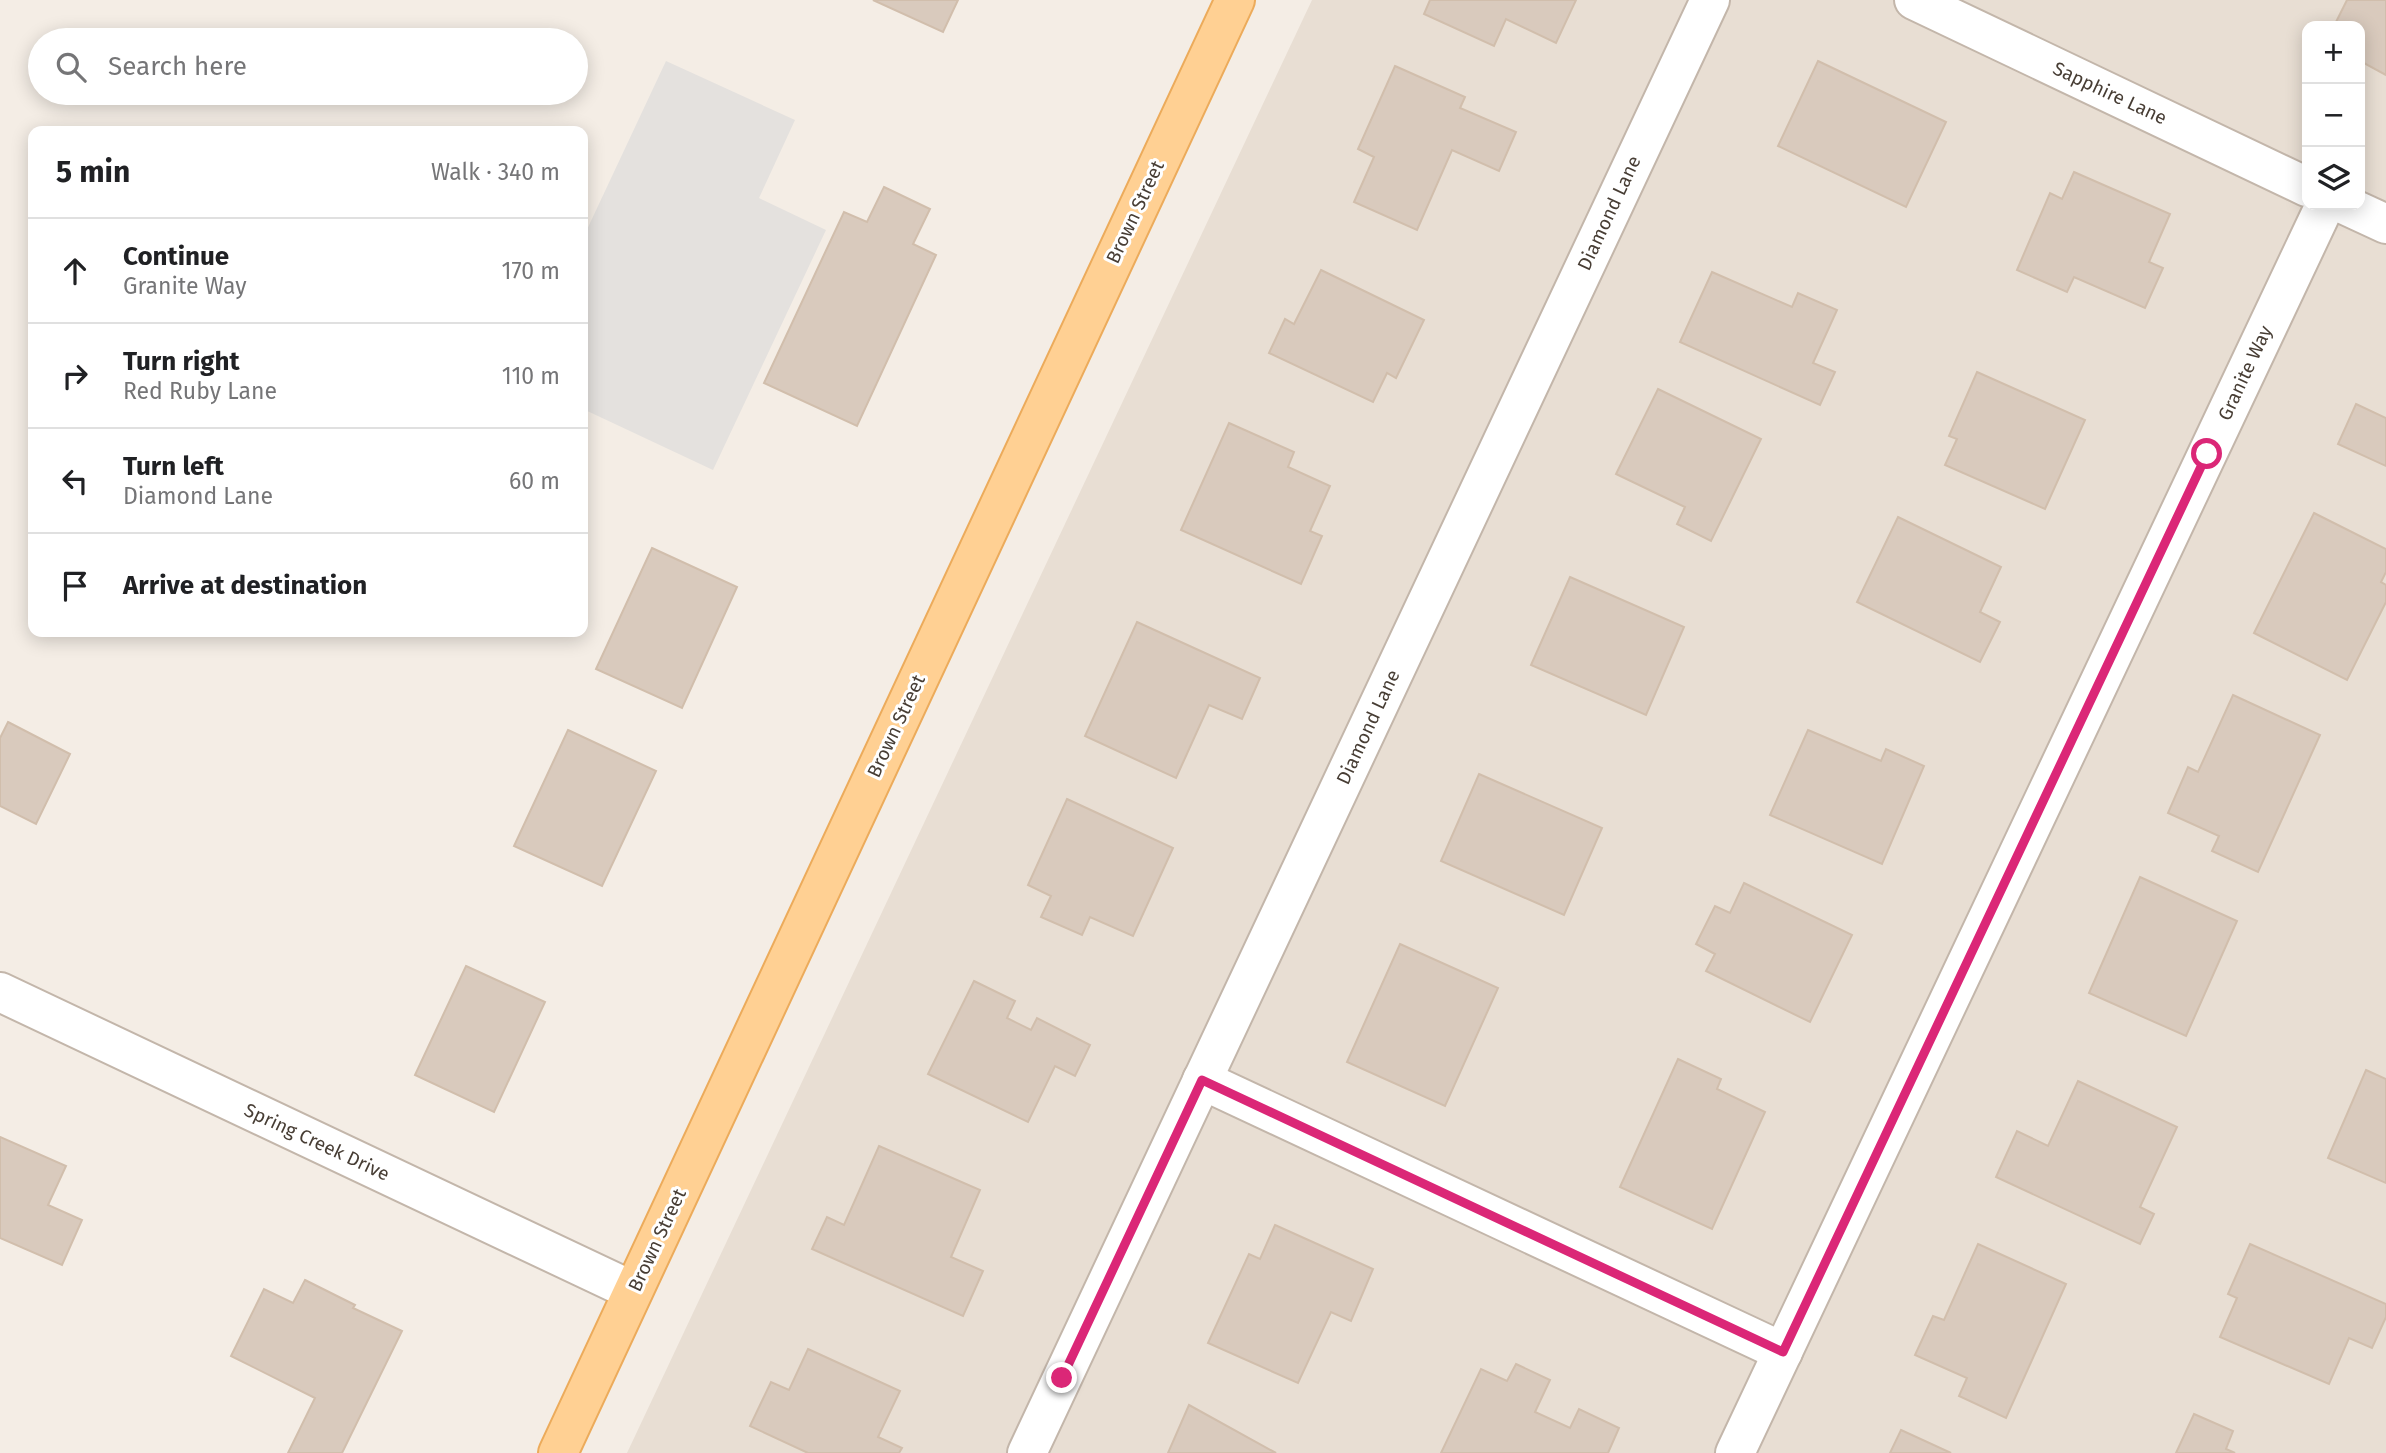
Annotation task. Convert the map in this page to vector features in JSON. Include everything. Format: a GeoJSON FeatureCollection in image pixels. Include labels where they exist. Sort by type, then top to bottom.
{"type":"FeatureCollection","features":[{"type":"Feature","properties":{"kind":"main road","name":"Brown Street"},"geometry":{"type":"LineString","coordinates":[[558,1453],[1235,0]]}},
{"type":"Feature","properties":{"kind":"street","name":"Diamond Lane"},"geometry":{"type":"LineString","coordinates":[[1027,1453],[1710,0]]}},
{"type":"Feature","properties":{"kind":"street","name":"Sapphire Lane"},"geometry":{"type":"LineString","coordinates":[[1914,0],[2302,185]]}},
{"type":"Feature","properties":{"kind":"street","name":"Granite Way"},"geometry":{"type":"LineString","coordinates":[[1735,1453],[2323,210]]}},
{"type":"Feature","properties":{"kind":"street"},"geometry":{"type":"LineString","coordinates":[[2356,210],[2386,224]]}},
{"type":"Feature","properties":{"kind":"street","name":"Spring Creek Drive"},"geometry":{"type":"LineString","coordinates":[[0,992],[633,1291]]}},
{"type":"Feature","properties":{"kind":"street"},"geometry":{"type":"LineString","coordinates":[[1202,1080],[1783,1352]]}},
{"type":"Feature","properties":{"kind":"shaded area"},"geometry":{"type":"Polygon","coordinates":[[[1312,0],[2386,0],[2386,1453],[627,1453],[1312,0]]]}},
{"type":"Feature","properties":{"kind":"shaded area"},"geometry":{"type":"Polygon","coordinates":[[[666,61],[795,120],[759,198],[826,230],[713,470],[588,411],[588,227],[666,61]]]}},
{"type":"Feature","properties":{"kind":"building"},"geometry":{"type":"Polygon","coordinates":[[[873,0],[958,0],[943,32],[873,0]]]}},
{"type":"Feature","properties":{"kind":"building"},"geometry":{"type":"Polygon","coordinates":[[[1430,0],[1576,0],[1556,43],[1506,19],[1494,46],[1424,14],[1430,0]]]}},
{"type":"Feature","properties":{"kind":"building"},"geometry":{"type":"Polygon","coordinates":[[[2347,0],[2386,0],[2386,75],[2365,64],[2365,21],[2336,21],[2347,0]]]}},
{"type":"Feature","properties":{"kind":"building"},"geometry":{"type":"Polygon","coordinates":[[[1818,61],[1946,122],[1906,207],[1778,146],[1818,61]]]}},
{"type":"Feature","properties":{"kind":"building"},"geometry":{"type":"Polygon","coordinates":[[[1395,66],[1465,97],[1460,108],[1516,132],[1499,171],[1452,150],[1417,230],[1354,202],[1374,157],[1358,149],[1395,66]]]}},
{"type":"Feature","properties":{"kind":"building"},"geometry":{"type":"Polygon","coordinates":[[[2074,172],[2170,214],[2149,262],[2163,268],[2145,308],[2074,277],[2067,292],[2017,270],[2050,193],[2062,199],[2074,172]]]}},
{"type":"Feature","properties":{"kind":"building"},"geometry":{"type":"Polygon","coordinates":[[[884,187],[930,209],[913,244],[936,255],[857,426],[764,383],[844,212],[867,222],[884,187]]]}},
{"type":"Feature","properties":{"kind":"building"},"geometry":{"type":"Polygon","coordinates":[[[1321,270],[1424,320],[1396,378],[1387,373],[1373,402],[1269,353],[1285,319],[1294,324],[1321,270]]]}},
{"type":"Feature","properties":{"kind":"building"},"geometry":{"type":"Polygon","coordinates":[[[1712,272],[1792,307],[1798,293],[1837,310],[1813,363],[1835,372],[1820,405],[1680,342],[1712,272]]]}},
{"type":"Feature","properties":{"kind":"building"},"geometry":{"type":"Polygon","coordinates":[[[1977,372],[2085,420],[2045,509],[1945,465],[1957,439],[1949,436],[1977,372]]]}},
{"type":"Feature","properties":{"kind":"building"},"geometry":{"type":"Polygon","coordinates":[[[1658,389],[1761,439],[1711,541],[1677,524],[1685,507],[1616,474],[1658,389]]]}},
{"type":"Feature","properties":{"kind":"building"},"geometry":{"type":"Polygon","coordinates":[[[2356,404],[2386,418],[2386,466],[2338,444],[2356,404]]]}},
{"type":"Feature","properties":{"kind":"building"},"geometry":{"type":"Polygon","coordinates":[[[1229,423],[1294,452],[1288,467],[1330,486],[1310,531],[1322,536],[1301,584],[1181,530],[1229,423]]]}},
{"type":"Feature","properties":{"kind":"building"},"geometry":{"type":"Polygon","coordinates":[[[2314,513],[2386,549],[2386,572],[2381,582],[2386,585],[2386,602],[2347,680],[2254,633],[2314,513]]]}},
{"type":"Feature","properties":{"kind":"building"},"geometry":{"type":"Polygon","coordinates":[[[1898,517],[2001,567],[1980,612],[2000,622],[1980,662],[1857,602],[1898,517]]]}},
{"type":"Feature","properties":{"kind":"building"},"geometry":{"type":"Polygon","coordinates":[[[652,548],[737,587],[682,708],[596,669],[652,548]]]}},
{"type":"Feature","properties":{"kind":"building"},"geometry":{"type":"Polygon","coordinates":[[[1570,577],[1684,627],[1646,715],[1531,665],[1570,577]]]}},
{"type":"Feature","properties":{"kind":"building"},"geometry":{"type":"Polygon","coordinates":[[[1137,622],[1260,678],[1242,719],[1209,705],[1176,778],[1085,736],[1137,622]]]}},
{"type":"Feature","properties":{"kind":"building"},"geometry":{"type":"Polygon","coordinates":[[[2233,695],[2320,735],[2258,872],[2212,851],[2219,836],[2168,813],[2188,767],[2198,772],[2233,695]]]}},
{"type":"Feature","properties":{"kind":"building"},"geometry":{"type":"Polygon","coordinates":[[[8,722],[70,754],[36,824],[0,806],[0,738],[8,722]]]}},
{"type":"Feature","properties":{"kind":"building"},"geometry":{"type":"Polygon","coordinates":[[[568,730],[656,771],[602,886],[514,846],[568,730]]]}},
{"type":"Feature","properties":{"kind":"building"},"geometry":{"type":"Polygon","coordinates":[[[1808,730],[1881,761],[1886,749],[1924,766],[1882,864],[1770,815],[1808,730]]]}},
{"type":"Feature","properties":{"kind":"building"},"geometry":{"type":"Polygon","coordinates":[[[1479,774],[1602,828],[1564,915],[1441,861],[1479,774]]]}},
{"type":"Feature","properties":{"kind":"building"},"geometry":{"type":"Polygon","coordinates":[[[1067,799],[1173,848],[1133,936],[1090,917],[1082,935],[1041,917],[1051,896],[1028,885],[1067,799]]]}},
{"type":"Feature","properties":{"kind":"building"},"geometry":{"type":"Polygon","coordinates":[[[2140,877],[2237,921],[2186,1036],[2089,993],[2140,877]]]}},
{"type":"Feature","properties":{"kind":"building"},"geometry":{"type":"Polygon","coordinates":[[[1744,883],[1852,935],[1810,1022],[1706,971],[1715,954],[1696,944],[1715,906],[1730,913],[1744,883]]]}},
{"type":"Feature","properties":{"kind":"building"},"geometry":{"type":"Polygon","coordinates":[[[1400,944],[1498,988],[1445,1106],[1347,1062],[1400,944]]]}},
{"type":"Feature","properties":{"kind":"building"},"geometry":{"type":"Polygon","coordinates":[[[466,966],[545,1002],[494,1112],[415,1075],[466,966]]]}},
{"type":"Feature","properties":{"kind":"building"},"geometry":{"type":"Polygon","coordinates":[[[974,981],[1015,1001],[1007,1018],[1031,1030],[1037,1018],[1090,1045],[1075,1076],[1055,1066],[1028,1122],[928,1074],[974,981]]]}},
{"type":"Feature","properties":{"kind":"building"},"geometry":{"type":"Polygon","coordinates":[[[1678,1059],[1721,1079],[1717,1089],[1765,1112],[1712,1229],[1620,1187],[1678,1059]]]}},
{"type":"Feature","properties":{"kind":"building"},"geometry":{"type":"Polygon","coordinates":[[[2366,1070],[2386,1079],[2386,1183],[2328,1158],[2366,1070]]]}},
{"type":"Feature","properties":{"kind":"building"},"geometry":{"type":"Polygon","coordinates":[[[2078,1081],[2177,1127],[2140,1207],[2154,1214],[2140,1244],[1996,1177],[2017,1131],[2048,1146],[2078,1081]]]}},
{"type":"Feature","properties":{"kind":"building"},"geometry":{"type":"Polygon","coordinates":[[[0,1137],[66,1166],[48,1205],[82,1220],[62,1265],[0,1238],[0,1137]]]}},
{"type":"Feature","properties":{"kind":"building"},"geometry":{"type":"Polygon","coordinates":[[[879,1146],[980,1190],[951,1257],[983,1271],[963,1316],[812,1249],[827,1217],[844,1225],[879,1146]]]}},
{"type":"Feature","properties":{"kind":"building"},"geometry":{"type":"Polygon","coordinates":[[[1275,1225],[1373,1269],[1351,1321],[1331,1312],[1298,1383],[1208,1343],[1249,1254],[1260,1259],[1275,1225]]]}},
{"type":"Feature","properties":{"kind":"building"},"geometry":{"type":"Polygon","coordinates":[[[1978,1244],[2066,1284],[2006,1418],[1959,1396],[1967,1378],[1915,1355],[1933,1316],[1944,1320],[1978,1244]]]}},
{"type":"Feature","properties":{"kind":"building"},"geometry":{"type":"Polygon","coordinates":[[[2250,1244],[2386,1304],[2386,1317],[2372,1348],[2349,1338],[2329,1384],[2220,1337],[2237,1298],[2228,1294],[2250,1244]]]}},
{"type":"Feature","properties":{"kind":"building"},"geometry":{"type":"Polygon","coordinates":[[[305,1280],[355,1305],[353,1308],[402,1331],[342,1453],[288,1453],[315,1398],[231,1356],[264,1289],[293,1303],[305,1280]]]}},
{"type":"Feature","properties":{"kind":"building"},"geometry":{"type":"Polygon","coordinates":[[[808,1349],[900,1391],[878,1437],[902,1448],[899,1453],[808,1453],[750,1426],[771,1382],[789,1390],[808,1349]]]}},
{"type":"Feature","properties":{"kind":"building"},"geometry":{"type":"Polygon","coordinates":[[[1516,1364],[1550,1380],[1535,1412],[1570,1428],[1579,1409],[1619,1428],[1608,1453],[1441,1453],[1481,1369],[1507,1381],[1516,1364]]]}},
{"type":"Feature","properties":{"kind":"building"},"geometry":{"type":"Polygon","coordinates":[[[1189,1405],[1276,1453],[1168,1453],[1189,1405]]]}},
{"type":"Feature","properties":{"kind":"building"},"geometry":{"type":"Polygon","coordinates":[[[2194,1414],[2233,1431],[2226,1449],[2235,1453],[2176,1453],[2194,1414]]]}},
{"type":"Feature","properties":{"kind":"building"},"geometry":{"type":"Polygon","coordinates":[[[1901,1430],[1951,1453],[1890,1453],[1901,1430]]]}},
{"type":"Feature","properties":{"kind":"route"},"geometry":{"type":"LineString","coordinates":[[1062,1378],[1202,1080],[1783,1352],[2207,454]]}}]}
